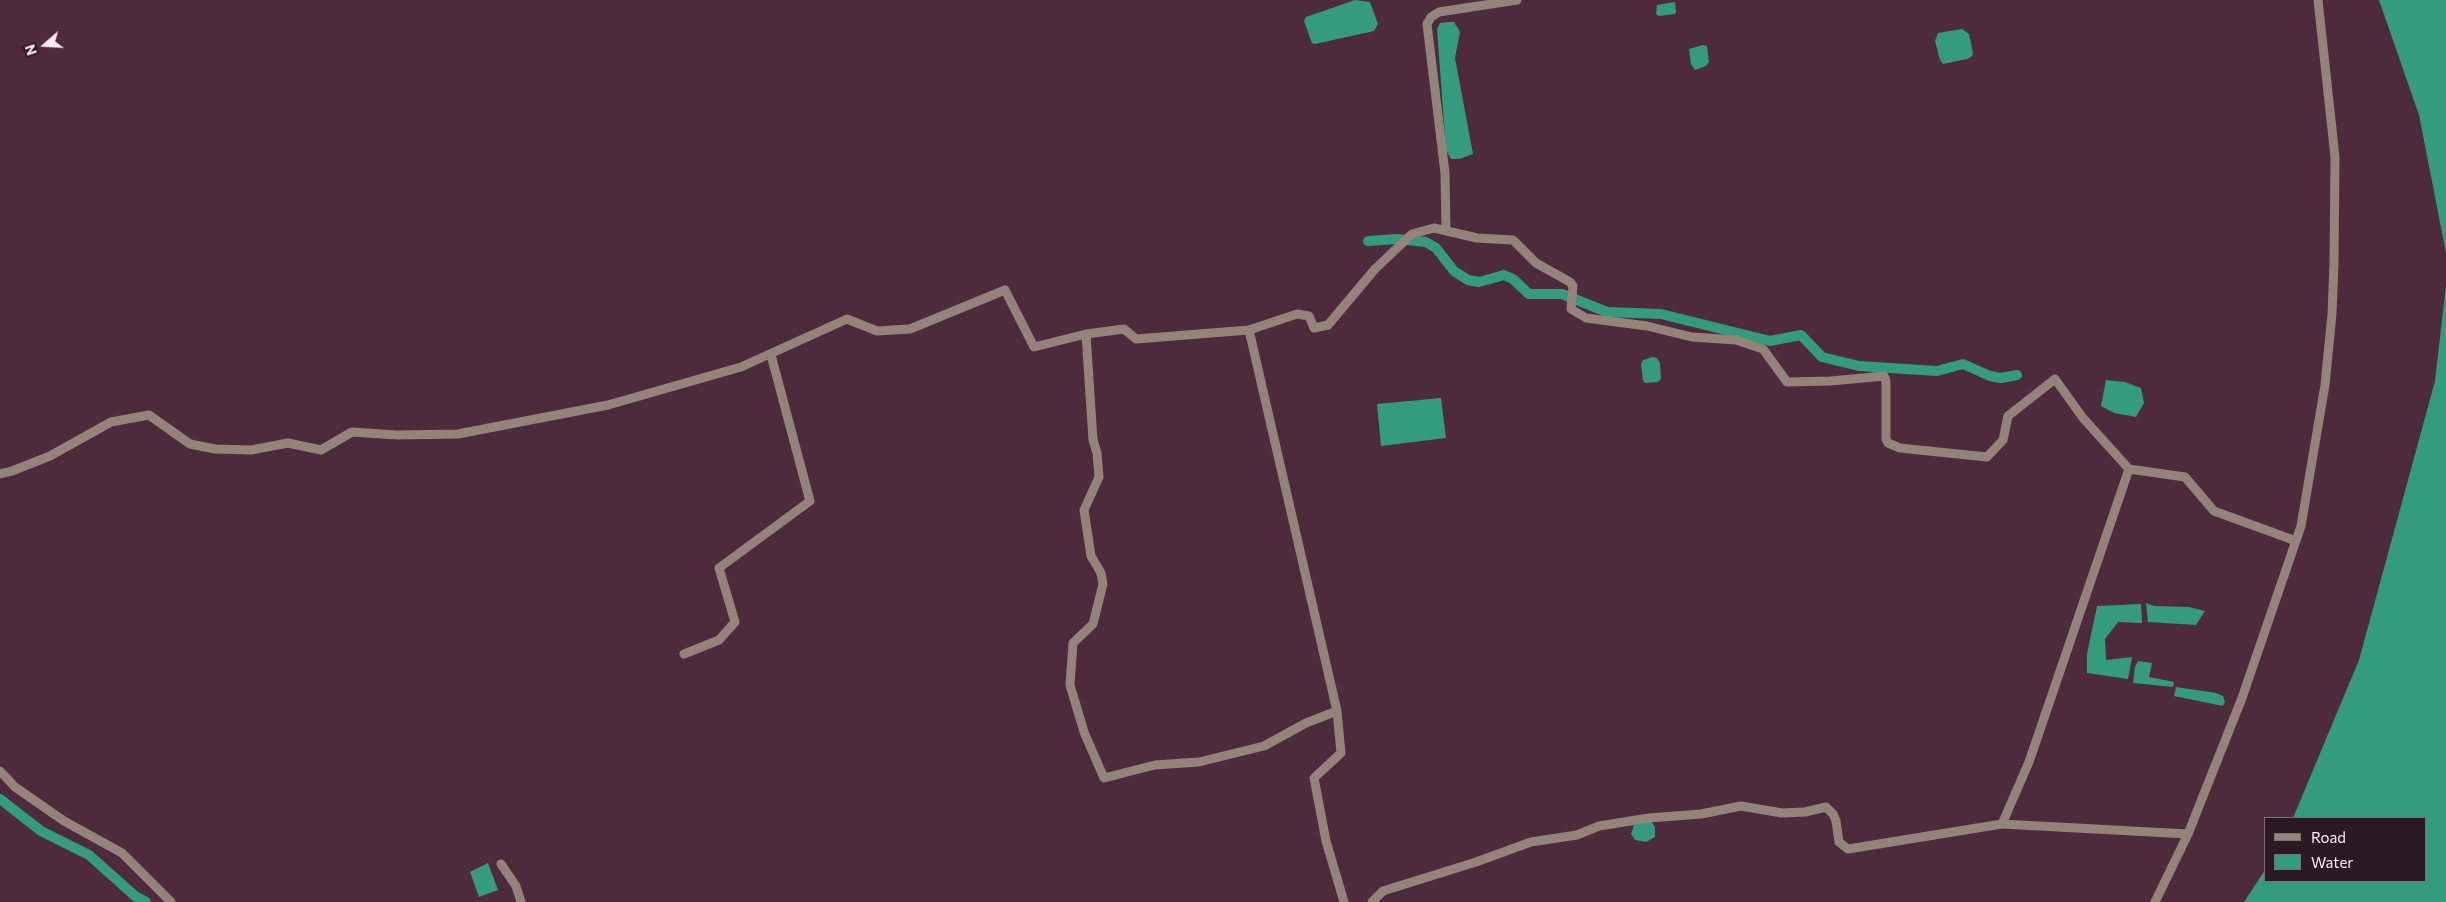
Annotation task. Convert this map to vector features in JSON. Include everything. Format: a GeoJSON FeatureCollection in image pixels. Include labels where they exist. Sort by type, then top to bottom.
{"type":"FeatureCollection","features":[{"type":"Feature","properties":{"kind":"street"},"geometry":{"type":"LineString","coordinates":[[1446,230],[1445,172],[1427,24],[1431,17],[1439,12],[1517,0]]}},
{"type":"Feature","properties":{"kind":"street"},"geometry":{"type":"LineString","coordinates":[[2155,902],[2188,834],[2242,698],[2301,526],[2325,385],[2332,314],[2334,263],[2335,157],[2318,0]]}},
{"type":"Feature","properties":{"kind":"street"},"geometry":{"type":"LineString","coordinates":[[0,474],[50,456],[111,422],[149,414],[190,444],[215,450],[251,450],[288,443],[322,450],[352,432],[397,435],[458,434],[608,406],[741,367],[847,319],[877,331],[910,329],[1005,290],[1034,347],[1086,334],[1124,329],[1136,339],[1249,330],[1297,314],[1309,316],[1314,328],[1328,325],[1375,269],[1412,234],[1434,228],[1477,238],[1513,240],[1536,263],[1567,279],[1572,286],[1571,300],[1573,311],[1586,318],[1648,326],[1692,337],[1736,340],[1763,349],[1787,382],[1884,376],[1886,381],[1886,439],[1888,443],[1900,448],[1987,457],[2003,440],[2008,416],[2055,378],[2083,418],[2129,469],[2185,477],[2214,511],[2296,541]]}},
{"type":"Feature","properties":{"kind":"street"},"geometry":{"type":"LineString","coordinates":[[1249,330],[1337,711],[1341,753],[1314,778],[1326,841],[1344,902]]}},
{"type":"Feature","properties":{"kind":"street"},"geometry":{"type":"LineString","coordinates":[[1086,334],[1093,440],[1097,453],[1099,477],[1084,510],[1092,556],[1101,573],[1103,584],[1094,624],[1073,643],[1070,685],[1084,732],[1104,778],[1155,765],[1199,762],[1264,746],[1306,723],[1337,711]]}},
{"type":"Feature","properties":{"kind":"street"},"geometry":{"type":"LineString","coordinates":[[684,654],[719,640],[735,622],[719,568],[810,501],[771,355]]}},
{"type":"Feature","properties":{"kind":"street"},"geometry":{"type":"LineString","coordinates":[[2002,824],[2029,762],[2129,469]]}},
{"type":"Feature","properties":{"kind":"street"},"geometry":{"type":"LineString","coordinates":[[0,771],[15,787],[64,821],[122,853],[171,902]]}},
{"type":"Feature","properties":{"kind":"street"},"geometry":{"type":"LineString","coordinates":[[1372,902],[1383,891],[1476,862],[1531,842],[1577,834],[1599,826],[1649,818],[1700,814],[1741,806],[1782,813],[1804,812],[1826,807],[1833,814],[1836,822],[1838,842],[1848,850],[1933,834],[2002,824],[2188,834]]}},
{"type":"Feature","properties":{"kind":"street"},"geometry":{"type":"LineString","coordinates":[[501,864],[516,886],[521,902]]}},
{"type":"Feature","properties":{"kind":"water"},"geometry":{"type":"Polygon","coordinates":[[[1355,0],[1370,2],[1378,24],[1374,31],[1315,44],[1312,43],[1304,21],[1306,17],[1355,0]]]}},
{"type":"Feature","properties":{"kind":"water"},"geometry":{"type":"Polygon","coordinates":[[[2379,0],[2446,0],[2446,253],[2419,115],[2379,0]]]}},
{"type":"Feature","properties":{"kind":"water"},"geometry":{"type":"Polygon","coordinates":[[[1675,2],[1675,14],[1659,16],[1656,14],[1657,5],[1675,2]]]}},
{"type":"Feature","properties":{"kind":"water"},"geometry":{"type":"Polygon","coordinates":[[[1454,22],[1460,32],[1455,58],[1473,154],[1459,159],[1451,159],[1446,150],[1437,29],[1440,23],[1454,22]]]}},
{"type":"Feature","properties":{"kind":"water"},"geometry":{"type":"Polygon","coordinates":[[[1962,29],[1969,34],[1972,56],[1967,59],[1943,64],[1940,60],[1935,41],[1938,33],[1962,29]]]}},
{"type":"Feature","properties":{"kind":"water"},"geometry":{"type":"Polygon","coordinates":[[[1703,45],[1707,46],[1709,62],[1706,66],[1695,70],[1691,64],[1689,49],[1703,45]]]}},
{"type":"Feature","properties":{"kind":"water"},"geometry":{"type":"Polygon","coordinates":[[[2446,285],[2446,902],[2244,902],[2264,872],[2264,882],[2426,882],[2426,817],[2293,817],[2359,660],[2435,381],[2446,285]]]}},
{"type":"Feature","properties":{"kind":"water"},"geometry":{"type":"Polygon","coordinates":[[[1653,357],[1657,358],[1660,363],[1661,379],[1658,382],[1645,383],[1641,364],[1643,360],[1653,357]]]}},
{"type":"Feature","properties":{"kind":"water"},"geometry":{"type":"Polygon","coordinates":[[[2106,380],[2125,382],[2141,388],[2144,403],[2136,417],[2114,413],[2101,406],[2106,380]]]}},
{"type":"Feature","properties":{"kind":"water"},"geometry":{"type":"Polygon","coordinates":[[[1441,398],[1446,438],[1381,446],[1377,404],[1441,398]]]}},
{"type":"Feature","properties":{"kind":"water"},"geometry":{"type":"Polygon","coordinates":[[[2146,603],[2154,606],[2189,607],[2205,611],[2196,625],[2148,622],[2146,603]]]}},
{"type":"Feature","properties":{"kind":"water"},"geometry":{"type":"Polygon","coordinates":[[[2141,604],[2142,623],[2118,622],[2105,639],[2106,660],[2132,657],[2128,679],[2087,673],[2087,654],[2097,606],[2141,604]]]}},
{"type":"Feature","properties":{"kind":"water"},"geometry":{"type":"Polygon","coordinates":[[[2138,661],[2152,663],[2149,677],[2174,682],[2173,687],[2133,683],[2135,667],[2138,661]]]}},
{"type":"Feature","properties":{"kind":"water"},"geometry":{"type":"Polygon","coordinates":[[[2176,687],[2216,693],[2223,696],[2225,702],[2223,706],[2174,696],[2176,687]]]}},
{"type":"Feature","properties":{"kind":"water"},"geometry":{"type":"Polygon","coordinates":[[[1651,821],[1655,827],[1655,837],[1646,842],[1635,840],[1631,834],[1634,825],[1651,821]]]}},
{"type":"Feature","properties":{"kind":"water"},"geometry":{"type":"Polygon","coordinates":[[[488,863],[498,890],[479,897],[470,872],[488,863]]]}},
{"type":"Feature","properties":{"kind":"waterway"},"geometry":{"type":"LineString","coordinates":[[1368,241],[1397,239],[1426,242],[1436,248],[1454,271],[1468,280],[1479,282],[1504,275],[1513,279],[1529,294],[1562,294],[1607,312],[1661,314],[1770,341],[1801,335],[1822,357],[1859,366],[1937,371],[1963,364],[1990,376],[2001,378],[2017,375]]}},
{"type":"Feature","properties":{"kind":"waterway"},"geometry":{"type":"LineString","coordinates":[[0,799],[41,831],[89,855],[135,896],[146,902]]}}]}
